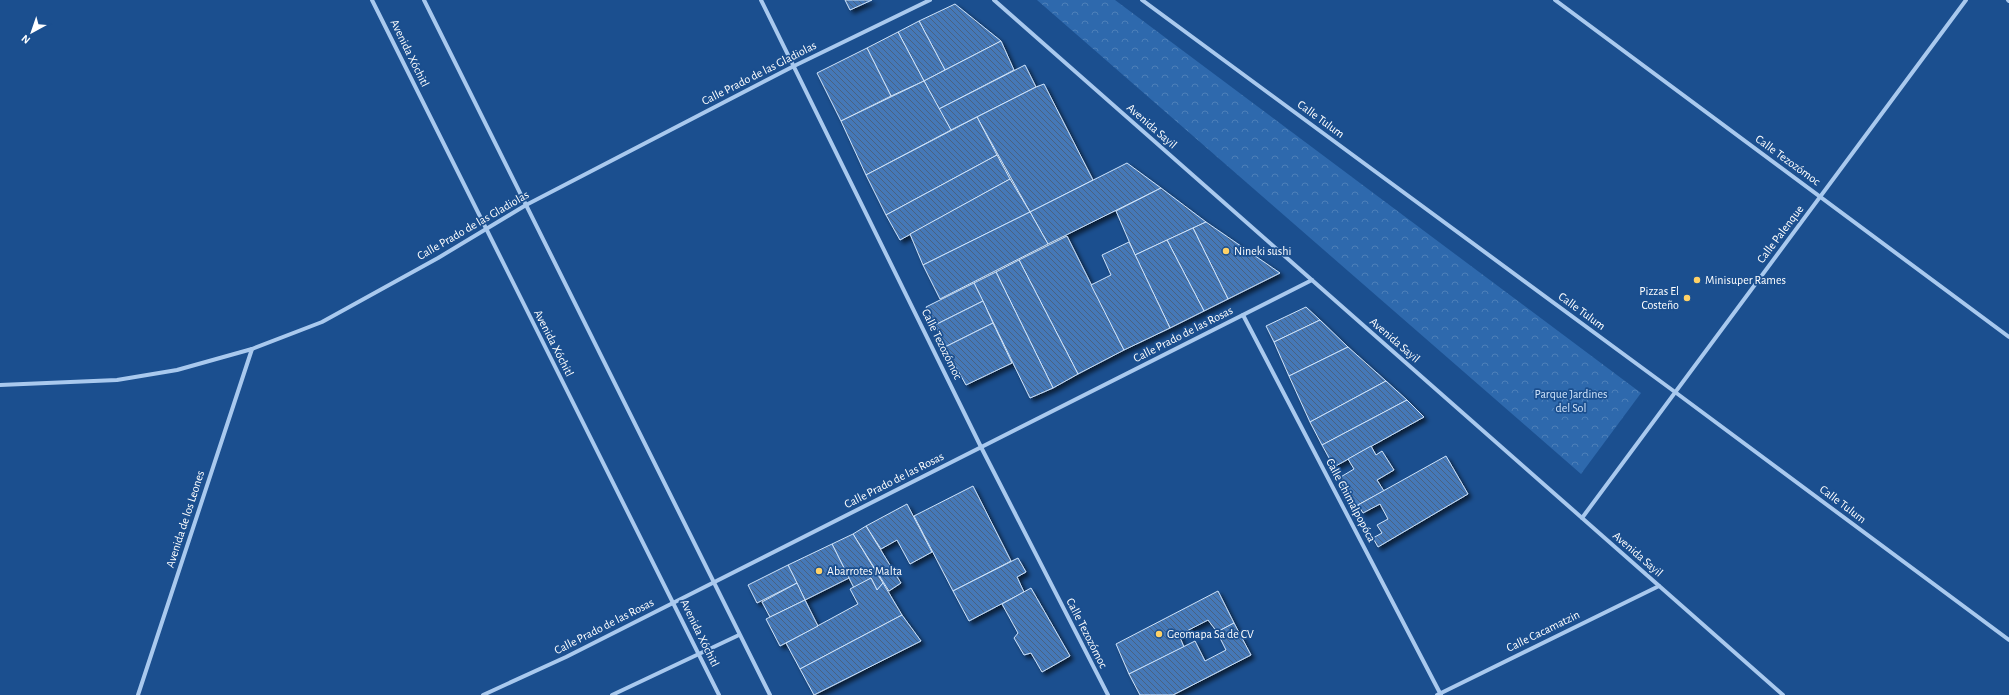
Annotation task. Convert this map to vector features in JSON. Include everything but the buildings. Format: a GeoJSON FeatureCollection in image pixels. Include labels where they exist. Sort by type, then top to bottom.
{"type":"FeatureCollection","features":[{"type":"Feature","properties":{"kind":"street","name":"Avenida Xóchitl"},"geometry":{"type":"LineString","coordinates":[[372,0],[719,695]]}},
{"type":"Feature","properties":{"kind":"street"},"geometry":{"type":"LineString","coordinates":[[424,0],[770,695]]}},
{"type":"Feature","properties":{"kind":"street","name":"Calle Tezozómoc"},"geometry":{"type":"LineString","coordinates":[[761,0],[981,447],[1108,695]]}},
{"type":"Feature","properties":{"kind":"street","name":"Calle Prado de las Gladiolas"},"geometry":{"type":"LineString","coordinates":[[0,385],[117,380],[176,370],[252,349],[322,322],[486,230],[526,205],[794,66],[930,0]]}},
{"type":"Feature","properties":{"kind":"street","name":"Avenida Sayil"},"geometry":{"type":"LineString","coordinates":[[994,0],[1783,695]]}},
{"type":"Feature","properties":{"kind":"street","name":"Calle Tulum"},"geometry":{"type":"LineString","coordinates":[[1142,0],[2009,640]]}},
{"type":"Feature","properties":{"kind":"street","name":"Calle Tezozómoc"},"geometry":{"type":"LineString","coordinates":[[1554,0],[2009,337]]}},
{"type":"Feature","properties":{"kind":"street","name":"Calle Palenque"},"geometry":{"type":"LineString","coordinates":[[1582,518],[1966,0]]}},
{"type":"Feature","properties":{"kind":"street","name":"Calle Prado de las Rosas"},"geometry":{"type":"LineString","coordinates":[[483,695],[566,657],[1312,280]]}},
{"type":"Feature","properties":{"kind":"street","name":"Calle Chimalpopóca"},"geometry":{"type":"LineString","coordinates":[[1242,315],[1439,694]]}},
{"type":"Feature","properties":{"kind":"street","name":"Avenida de los Leones"},"geometry":{"type":"LineString","coordinates":[[138,695],[252,349]]}},
{"type":"Feature","properties":{"kind":"street","name":"Calle Cacamatzin"},"geometry":{"type":"LineString","coordinates":[[1439,694],[1659,586]]}},
{"type":"Feature","properties":{"kind":"street"},"geometry":{"type":"LineString","coordinates":[[612,695],[739,635]]}},
{"type":"Feature","properties":{"kind":"green space","name":"Parque Jardines del Sol"},"geometry":{"type":"Polygon","coordinates":[[[1037,0],[1115,0],[1641,393],[1581,474],[1037,0]]]}},
{"type":"Feature","properties":{"kind":"place","name":"Nineki sushi"},"geometry":{"type":"Point","coordinates":[1226,251]}},
{"type":"Feature","properties":{"kind":"place","name":"Minisuper Rames"},"geometry":{"type":"Point","coordinates":[1697,280]}},
{"type":"Feature","properties":{"kind":"place","name":"Pizzas El Costeño"},"geometry":{"type":"Point","coordinates":[1687,298]}},
{"type":"Feature","properties":{"kind":"place","name":"Abarrotes Malta"},"geometry":{"type":"Point","coordinates":[819,571]}},
{"type":"Feature","properties":{"kind":"place","name":"Geomapa Sa de CV"},"geometry":{"type":"Point","coordinates":[1159,634]}}]}
